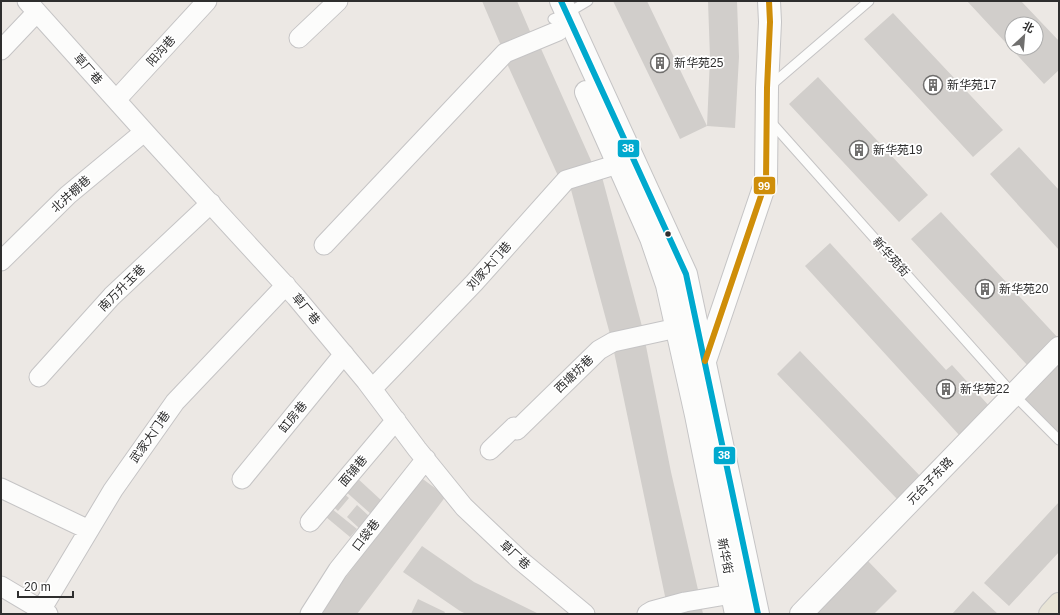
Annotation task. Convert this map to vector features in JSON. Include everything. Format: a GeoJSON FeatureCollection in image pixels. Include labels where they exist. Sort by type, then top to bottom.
{"type":"FeatureCollection","features":[{"type":"Feature","properties":{"kind":"main road"},"geometry":{"type":"LineString","coordinates":[[705,361],[766,181],[768,119],[767,88],[770,22],[769,1]]}},
{"type":"Feature","properties":{"kind":"main road","name":"新华街"},"geometry":{"type":"LineString","coordinates":[[557,13],[618,164],[651,238],[667,285],[696,415],[734,604]]}},
{"type":"Feature","properties":{"kind":"main road","name":"新华街"},"geometry":{"type":"LineString","coordinates":[[557,13],[686,274],[758,614]]}},
{"type":"Feature","properties":{"kind":"main road","name":"元台子东路"},"geometry":{"type":"LineString","coordinates":[[800,614],[1059,348]]}},
{"type":"Feature","properties":{"kind":"main road"},"geometry":{"type":"LineString","coordinates":[[1050,614],[1059,604]]}},
{"type":"Feature","properties":{"kind":"street","name":"阳沟巷"},"geometry":{"type":"LineString","coordinates":[[116,100],[207,1]]}},
{"type":"Feature","properties":{"kind":"street"},"geometry":{"type":"LineString","coordinates":[[299,38],[338,1]]}},
{"type":"Feature","properties":{"kind":"street","name":"草厂巷"},"geometry":{"type":"LineString","coordinates":[[32,6],[144,132],[286,285],[344,354],[464,507],[520,560],[585,614]]}},
{"type":"Feature","properties":{"kind":"street"},"geometry":{"type":"LineString","coordinates":[[1,50],[32,6]]}},
{"type":"Feature","properties":{"kind":"street"},"geometry":{"type":"LineString","coordinates":[[324,245],[505,53],[557,13]]}},
{"type":"Feature","properties":{"kind":"street","name":"北井棚巷"},"geometry":{"type":"LineString","coordinates":[[1,261],[68,195],[144,132]]}},
{"type":"Feature","properties":{"kind":"street","name":"刘家大门巷"},"geometry":{"type":"LineString","coordinates":[[372,389],[474,283],[566,180],[618,164]]}},
{"type":"Feature","properties":{"kind":"street","name":"南万升玉巷"},"geometry":{"type":"LineString","coordinates":[[39,377],[112,296],[211,203]]}},
{"type":"Feature","properties":{"kind":"street","name":"武家大门巷"},"geometry":{"type":"LineString","coordinates":[[44,612],[113,490],[175,402],[286,285]]}},
{"type":"Feature","properties":{"kind":"street","name":"西塘坊巷"},"geometry":{"type":"LineString","coordinates":[[490,450],[514,426],[517,430],[599,350],[613,342],[677,328]]}},
{"type":"Feature","properties":{"kind":"street","name":"缸房巷"},"geometry":{"type":"LineString","coordinates":[[242,479],[344,354]]}},
{"type":"Feature","properties":{"kind":"street","name":"面铺巷"},"geometry":{"type":"LineString","coordinates":[[310,522],[396,420]]}},
{"type":"Feature","properties":{"kind":"street","name":"口袋巷"},"geometry":{"type":"LineString","coordinates":[[310,614],[338,570],[426,459]]}},
{"type":"Feature","properties":{"kind":"street"},"geometry":{"type":"LineString","coordinates":[[1,488],[89,530]]}},
{"type":"Feature","properties":{"kind":"street"},"geometry":{"type":"LineString","coordinates":[[1,586],[44,612]]}},
{"type":"Feature","properties":{"kind":"street"},"geometry":{"type":"LineString","coordinates":[[647,614],[652,610],[685,602],[734,604]]}},
{"type":"Feature","properties":{"kind":"lane"},"geometry":{"type":"LineString","coordinates":[[557,13],[588,1]]}},
{"type":"Feature","properties":{"kind":"lane"},"geometry":{"type":"LineString","coordinates":[[767,88],[869,1]]}},
{"type":"Feature","properties":{"kind":"lane","name":"新华苑街"},"geometry":{"type":"LineString","coordinates":[[768,119],[1014,395],[1059,440]]}},
{"type":"Feature","properties":{"kind":"building"},"geometry":{"type":"Polygon","coordinates":[[[482,1],[517,1],[532,36],[502,48],[482,1]]]}},
{"type":"Feature","properties":{"kind":"building","name":"新华苑25"},"geometry":{"type":"Polygon","coordinates":[[[613,1],[647,1],[707,126],[680,139],[613,1]]]}},
{"type":"Feature","properties":{"kind":"building"},"geometry":{"type":"Polygon","coordinates":[[[708,1],[737,1],[739,57],[735,128],[707,126],[710,58],[708,1]]]}},
{"type":"Feature","properties":{"kind":"building"},"geometry":{"type":"Polygon","coordinates":[[[967,1],[1021,1],[1035,16],[1004,16],[1004,41],[967,1]]]}},
{"type":"Feature","properties":{"kind":"building","name":"新华苑17"},"geometry":{"type":"Polygon","coordinates":[[[893,13],[1003,130],[973,157],[864,39],[893,13]]]}},
{"type":"Feature","properties":{"kind":"building"},"geometry":{"type":"Polygon","coordinates":[[[1044,25],[1059,41],[1059,70],[1044,84],[1018,56],[1044,56],[1044,25]]]}},
{"type":"Feature","properties":{"kind":"building"},"geometry":{"type":"Polygon","coordinates":[[[538,42],[593,165],[559,178],[504,57],[538,42]]]}},
{"type":"Feature","properties":{"kind":"building","name":"新华苑19"},"geometry":{"type":"Polygon","coordinates":[[[818,77],[928,195],[899,222],[789,104],[818,77]]]}},
{"type":"Feature","properties":{"kind":"building"},"geometry":{"type":"Polygon","coordinates":[[[1019,147],[1059,190],[1059,250],[990,174],[1019,147]]]}},
{"type":"Feature","properties":{"kind":"building"},"geometry":{"type":"Polygon","coordinates":[[[602,177],[643,330],[611,338],[570,186],[602,177]]]}},
{"type":"Feature","properties":{"kind":"building","name":"新华苑20"},"geometry":{"type":"Polygon","coordinates":[[[941,212],[1059,339],[1029,367],[911,239],[941,212]]]}},
{"type":"Feature","properties":{"kind":"building"},"geometry":{"type":"Polygon","coordinates":[[[830,243],[946,370],[952,365],[991,408],[960,436],[805,266],[830,243]]]}},
{"type":"Feature","properties":{"kind":"building"},"geometry":{"type":"Polygon","coordinates":[[[645,341],[671,472],[699,594],[666,601],[613,347],[645,341]]]}},
{"type":"Feature","properties":{"kind":"building"},"geometry":{"type":"Polygon","coordinates":[[[800,351],[922,478],[898,500],[777,374],[800,351]]]}},
{"type":"Feature","properties":{"kind":"building"},"geometry":{"type":"Polygon","coordinates":[[[1059,362],[1059,433],[1023,398],[1059,362]]]}},
{"type":"Feature","properties":{"kind":"building"},"geometry":{"type":"Polygon","coordinates":[[[356,477],[382,501],[371,514],[344,490],[356,477]]]}},
{"type":"Feature","properties":{"kind":"building"},"geometry":{"type":"Polygon","coordinates":[[[420,477],[446,496],[357,614],[323,614],[320,612],[420,477]]]}},
{"type":"Feature","properties":{"kind":"building"},"geometry":{"type":"Polygon","coordinates":[[[341,491],[349,498],[338,511],[330,504],[341,491]]]}},
{"type":"Feature","properties":{"kind":"building"},"geometry":{"type":"Polygon","coordinates":[[[1059,502],[1059,552],[1009,606],[984,583],[1059,502]]]}},
{"type":"Feature","properties":{"kind":"building"},"geometry":{"type":"Polygon","coordinates":[[[357,505],[369,516],[359,528],[347,517],[357,505]]]}},
{"type":"Feature","properties":{"kind":"building"},"geometry":{"type":"Polygon","coordinates":[[[332,509],[357,529],[350,537],[326,517],[332,509]]]}},
{"type":"Feature","properties":{"kind":"building"},"geometry":{"type":"Polygon","coordinates":[[[422,546],[474,582],[539,614],[466,614],[460,611],[403,572],[422,546]]]}},
{"type":"Feature","properties":{"kind":"building"},"geometry":{"type":"Polygon","coordinates":[[[865,558],[897,591],[874,614],[807,614],[865,558]]]}},
{"type":"Feature","properties":{"kind":"building"},"geometry":{"type":"Polygon","coordinates":[[[973,591],[998,614],[952,614],[973,591]]]}},
{"type":"Feature","properties":{"kind":"building"},"geometry":{"type":"Polygon","coordinates":[[[418,599],[445,612],[444,614],[411,614],[418,599]]]}},
{"type":"Feature","properties":{"kind":"building"},"geometry":{"type":"Polygon","coordinates":[[[702,609],[703,614],[676,614],[676,613],[702,609]]]}},
{"type":"Feature","properties":{"kind":"transit line","name":"38"},"geometry":{"type":"LineString","coordinates":[[561,1],[686,274],[758,614]]}},
{"type":"Feature","properties":{"kind":"transit line","name":"99"},"geometry":{"type":"LineString","coordinates":[[705,361],[766,181],[767,88],[770,22],[769,1]]}},
{"type":"Feature","properties":{"kind":"place","name":"新华苑25"},"geometry":{"type":"Point","coordinates":[660,63]}},
{"type":"Feature","properties":{"kind":"place","name":"新华苑17"},"geometry":{"type":"Point","coordinates":[933,85]}},
{"type":"Feature","properties":{"kind":"place","name":"新华苑19"},"geometry":{"type":"Point","coordinates":[859,150]}},
{"type":"Feature","properties":{"kind":"place","name":"新华苑20"},"geometry":{"type":"Point","coordinates":[985,289]}},
{"type":"Feature","properties":{"kind":"place","name":"新华苑22"},"geometry":{"type":"Point","coordinates":[946,389]}}]}
